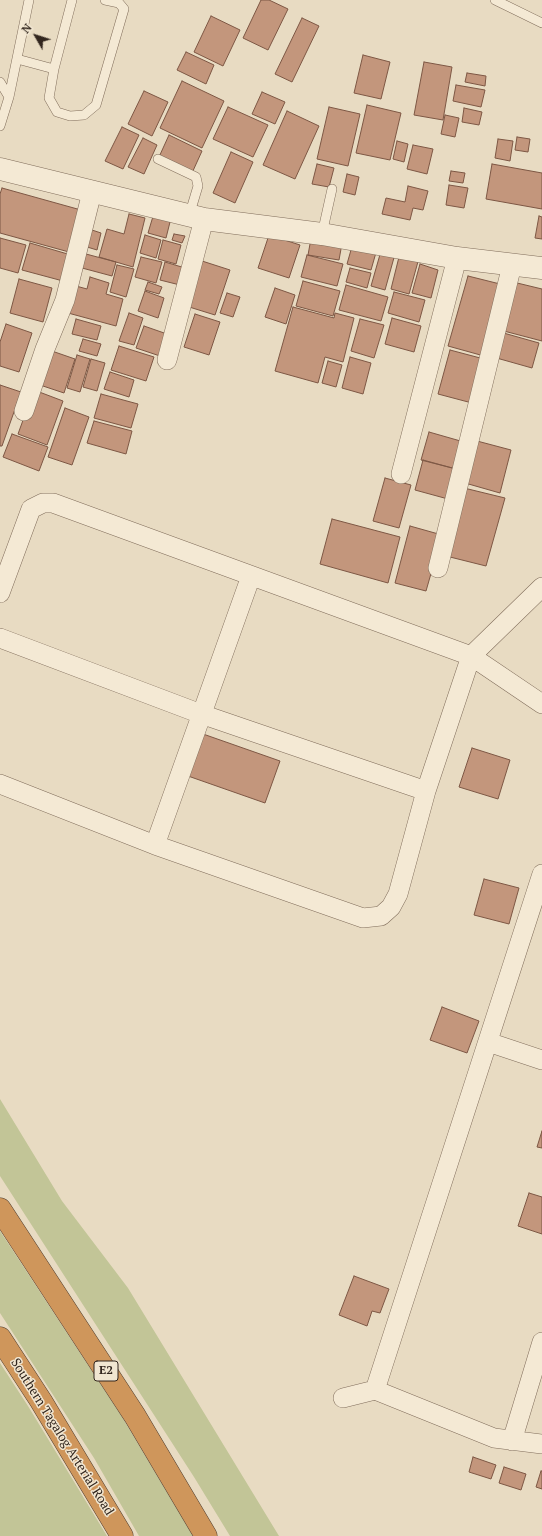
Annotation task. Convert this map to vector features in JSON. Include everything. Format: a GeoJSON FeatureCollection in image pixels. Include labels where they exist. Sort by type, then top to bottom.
{"type":"FeatureCollection","features":[{"type":"Feature","properties":{"kind":"highway","name":"E2"},"geometry":{"type":"LineString","coordinates":[[0,1209],[135,1416],[206,1536]]}},
{"type":"Feature","properties":{"kind":"highway","name":"Southern Tagalog Arterial Road"},"geometry":{"type":"LineString","coordinates":[[0,1338],[56,1425],[122,1536]]}},
{"type":"Feature","properties":{"kind":"street"},"geometry":{"type":"LineString","coordinates":[[0,169],[196,217],[322,234],[457,258],[542,268]]}},
{"type":"Feature","properties":{"kind":"street"},"geometry":{"type":"LineString","coordinates":[[24,411],[45,349],[65,300],[92,192]]}},
{"type":"Feature","properties":{"kind":"street"},"geometry":{"type":"LineString","coordinates":[[167,360],[196,217]]}},
{"type":"Feature","properties":{"kind":"street"},"geometry":{"type":"LineString","coordinates":[[401,474],[457,258]]}},
{"type":"Feature","properties":{"kind":"street"},"geometry":{"type":"LineString","coordinates":[[438,568],[512,265]]}},
{"type":"Feature","properties":{"kind":"street"},"geometry":{"type":"LineString","coordinates":[[0,593],[26,516],[31,509],[43,503],[53,503],[472,656],[542,704]]}},
{"type":"Feature","properties":{"kind":"street"},"geometry":{"type":"LineString","coordinates":[[155,845],[251,576]]}},
{"type":"Feature","properties":{"kind":"street"},"geometry":{"type":"LineString","coordinates":[[0,784],[155,845],[363,918],[381,916],[391,907],[398,894],[426,792],[472,656],[542,587]]}},
{"type":"Feature","properties":{"kind":"street"},"geometry":{"type":"LineString","coordinates":[[0,638],[201,714],[426,792]]}},
{"type":"Feature","properties":{"kind":"street"},"geometry":{"type":"LineString","coordinates":[[375,1390],[542,874]]}},
{"type":"Feature","properties":{"kind":"street"},"geometry":{"type":"LineString","coordinates":[[488,1042],[542,1060]]}},
{"type":"Feature","properties":{"kind":"street"},"geometry":{"type":"LineString","coordinates":[[512,1440],[542,1342]]}},
{"type":"Feature","properties":{"kind":"street"},"geometry":{"type":"LineString","coordinates":[[343,1398],[375,1390],[494,1438],[542,1444]]}},
{"type":"Feature","properties":{"kind":"lane"},"geometry":{"type":"LineString","coordinates":[[0,126],[9,97],[29,0]]}},
{"type":"Feature","properties":{"kind":"lane"},"geometry":{"type":"LineString","coordinates":[[72,0],[54,68],[49,98],[57,112],[70,116],[84,115],[96,105],[124,9],[120,3],[105,0]]}},
{"type":"Feature","properties":{"kind":"lane"},"geometry":{"type":"LineString","coordinates":[[495,0],[542,23]]}},
{"type":"Feature","properties":{"kind":"lane"},"geometry":{"type":"LineString","coordinates":[[17,59],[54,68]]}},
{"type":"Feature","properties":{"kind":"lane"},"geometry":{"type":"LineString","coordinates":[[0,82],[9,97]]}},
{"type":"Feature","properties":{"kind":"lane"},"geometry":{"type":"LineString","coordinates":[[158,159],[196,177],[198,186],[196,217]]}},
{"type":"Feature","properties":{"kind":"lane"},"geometry":{"type":"LineString","coordinates":[[322,234],[332,190]]}},
{"type":"Feature","properties":{"kind":"green space"},"geometry":{"type":"Polygon","coordinates":[[[0,1099],[62,1201],[128,1288],[279,1536],[230,1536],[194,1477],[0,1176],[0,1099]]]}},
{"type":"Feature","properties":{"kind":"green space"},"geometry":{"type":"Polygon","coordinates":[[[0,1231],[122,1417],[193,1536],[139,1536],[94,1458],[0,1313],[0,1231]]]}},
{"type":"Feature","properties":{"kind":"green space"},"geometry":{"type":"Polygon","coordinates":[[[0,1363],[28,1406],[107,1536],[0,1536],[0,1363]]]}},
{"type":"Feature","properties":{"kind":"building"},"geometry":{"type":"Polygon","coordinates":[[[261,0],[269,0],[288,9],[268,50],[243,38],[261,0]]]}},
{"type":"Feature","properties":{"kind":"building"},"geometry":{"type":"Polygon","coordinates":[[[211,16],[240,30],[223,66],[194,52],[211,16]]]}},
{"type":"Feature","properties":{"kind":"building"},"geometry":{"type":"Polygon","coordinates":[[[302,18],[319,26],[292,82],[275,74],[302,18]]]}},
{"type":"Feature","properties":{"kind":"building"},"geometry":{"type":"Polygon","coordinates":[[[186,52],[214,65],[206,84],[177,70],[186,52]]]}},
{"type":"Feature","properties":{"kind":"building"},"geometry":{"type":"Polygon","coordinates":[[[363,55],[390,62],[381,99],[354,93],[363,55]]]}},
{"type":"Feature","properties":{"kind":"building"},"geometry":{"type":"Polygon","coordinates":[[[424,62],[452,67],[443,120],[414,115],[424,62]]]}},
{"type":"Feature","properties":{"kind":"building"},"geometry":{"type":"Polygon","coordinates":[[[467,73],[486,76],[485,86],[465,82],[467,73]]]}},
{"type":"Feature","properties":{"kind":"building"},"geometry":{"type":"Polygon","coordinates":[[[182,81],[224,101],[202,148],[160,128],[182,81]]]}},
{"type":"Feature","properties":{"kind":"building"},"geometry":{"type":"Polygon","coordinates":[[[456,85],[485,90],[481,107],[453,101],[456,85]]]}},
{"type":"Feature","properties":{"kind":"building"},"geometry":{"type":"Polygon","coordinates":[[[144,91],[168,102],[152,136],[128,124],[144,91]]]}},
{"type":"Feature","properties":{"kind":"building"},"geometry":{"type":"Polygon","coordinates":[[[262,92],[285,102],[275,124],[252,114],[262,92]]]}},
{"type":"Feature","properties":{"kind":"building"},"geometry":{"type":"Polygon","coordinates":[[[367,105],[401,113],[390,160],[356,153],[367,105]]]}},
{"type":"Feature","properties":{"kind":"building"},"geometry":{"type":"Polygon","coordinates":[[[228,107],[268,125],[253,157],[213,139],[228,107]]]}},
{"type":"Feature","properties":{"kind":"building"},"geometry":{"type":"Polygon","coordinates":[[[329,107],[360,114],[348,166],[317,159],[329,107]]]}},
{"type":"Feature","properties":{"kind":"building"},"geometry":{"type":"Polygon","coordinates":[[[464,108],[482,112],[479,125],[462,122],[464,108]]]}},
{"type":"Feature","properties":{"kind":"building"},"geometry":{"type":"Polygon","coordinates":[[[287,111],[319,126],[295,179],[263,165],[287,111]]]}},
{"type":"Feature","properties":{"kind":"building"},"geometry":{"type":"Polygon","coordinates":[[[445,115],[459,118],[455,137],[441,134],[445,115]]]}},
{"type":"Feature","properties":{"kind":"building"},"geometry":{"type":"Polygon","coordinates":[[[122,127],[139,135],[123,169],[105,161],[122,127]]]}},
{"type":"Feature","properties":{"kind":"building"},"geometry":{"type":"Polygon","coordinates":[[[169,135],[202,151],[192,173],[159,157],[169,135]]]}},
{"type":"Feature","properties":{"kind":"building"},"geometry":{"type":"Polygon","coordinates":[[[517,137],[530,139],[528,152],[515,150],[517,137]]]}},
{"type":"Feature","properties":{"kind":"building"},"geometry":{"type":"Polygon","coordinates":[[[143,138],[157,145],[144,174],[128,167],[143,138]]]}},
{"type":"Feature","properties":{"kind":"building"},"geometry":{"type":"Polygon","coordinates":[[[498,139],[513,141],[510,161],[495,158],[498,139]]]}},
{"type":"Feature","properties":{"kind":"building"},"geometry":{"type":"Polygon","coordinates":[[[397,141],[408,144],[404,162],[393,159],[397,141]]]}},
{"type":"Feature","properties":{"kind":"building"},"geometry":{"type":"Polygon","coordinates":[[[413,145],[433,149],[427,174],[407,169],[413,145]]]}},
{"type":"Feature","properties":{"kind":"building"},"geometry":{"type":"Polygon","coordinates":[[[231,152],[253,162],[235,203],[213,193],[231,152]]]}},
{"type":"Feature","properties":{"kind":"building"},"geometry":{"type":"Polygon","coordinates":[[[317,164],[334,168],[329,187],[312,184],[317,164]]]}},
{"type":"Feature","properties":{"kind":"building"},"geometry":{"type":"Polygon","coordinates":[[[492,164],[542,173],[542,209],[486,199],[492,164]]]}},
{"type":"Feature","properties":{"kind":"building"},"geometry":{"type":"Polygon","coordinates":[[[451,171],[465,173],[463,183],[449,181],[451,171]]]}},
{"type":"Feature","properties":{"kind":"building"},"geometry":{"type":"Polygon","coordinates":[[[347,174],[359,177],[355,195],[343,192],[347,174]]]}},
{"type":"Feature","properties":{"kind":"building"},"geometry":{"type":"Polygon","coordinates":[[[449,185],[468,188],[464,208],[446,205],[449,185]]]}},
{"type":"Feature","properties":{"kind":"building"},"geometry":{"type":"Polygon","coordinates":[[[408,186],[428,191],[423,210],[413,208],[410,220],[382,214],[386,198],[405,202],[408,186]]]}},
{"type":"Feature","properties":{"kind":"building"},"geometry":{"type":"Polygon","coordinates":[[[2,188],[81,210],[69,252],[0,233],[0,194],[2,188]]]}},
{"type":"Feature","properties":{"kind":"building"},"geometry":{"type":"Polygon","coordinates":[[[154,213],[171,218],[166,238],[148,233],[154,213]]]}},
{"type":"Feature","properties":{"kind":"building"},"geometry":{"type":"Polygon","coordinates":[[[129,214],[145,218],[133,267],[99,257],[107,229],[124,234],[129,214]]]}},
{"type":"Feature","properties":{"kind":"building"},"geometry":{"type":"Polygon","coordinates":[[[539,216],[542,217],[542,239],[535,238],[539,216]]]}},
{"type":"Feature","properties":{"kind":"building"},"geometry":{"type":"Polygon","coordinates":[[[89,229],[101,233],[97,250],[84,246],[89,229]]]}},
{"type":"Feature","properties":{"kind":"building"},"geometry":{"type":"Polygon","coordinates":[[[312,233],[343,238],[339,260],[308,255],[312,233]]]}},
{"type":"Feature","properties":{"kind":"building"},"geometry":{"type":"Polygon","coordinates":[[[174,234],[185,236],[182,243],[172,240],[174,234]]]}},
{"type":"Feature","properties":{"kind":"building"},"geometry":{"type":"Polygon","coordinates":[[[145,235],[161,240],[156,258],[140,253],[145,235]]]}},
{"type":"Feature","properties":{"kind":"building"},"geometry":{"type":"Polygon","coordinates":[[[269,235],[300,245],[289,278],[258,268],[269,235]]]}},
{"type":"Feature","properties":{"kind":"building"},"geometry":{"type":"Polygon","coordinates":[[[0,238],[26,245],[18,273],[0,268],[0,238]]]}},
{"type":"Feature","properties":{"kind":"building"},"geometry":{"type":"Polygon","coordinates":[[[163,240],[181,245],[176,264],[158,259],[163,240]]]}},
{"type":"Feature","properties":{"kind":"building"},"geometry":{"type":"Polygon","coordinates":[[[30,243],[71,255],[63,281],[22,270],[30,243]]]}},
{"type":"Feature","properties":{"kind":"building"},"geometry":{"type":"Polygon","coordinates":[[[353,243],[377,249],[371,270],[347,264],[353,243]]]}},
{"type":"Feature","properties":{"kind":"building"},"geometry":{"type":"Polygon","coordinates":[[[381,251],[395,254],[385,290],[371,286],[381,251]]]}},
{"type":"Feature","properties":{"kind":"building"},"geometry":{"type":"Polygon","coordinates":[[[400,253],[419,258],[409,294],[391,289],[400,253]]]}},
{"type":"Feature","properties":{"kind":"building"},"geometry":{"type":"Polygon","coordinates":[[[86,254],[116,262],[112,276],[82,268],[86,254]]]}},
{"type":"Feature","properties":{"kind":"building"},"geometry":{"type":"Polygon","coordinates":[[[307,255],[343,264],[337,286],[301,277],[307,255]]]}},
{"type":"Feature","properties":{"kind":"building"},"geometry":{"type":"Polygon","coordinates":[[[141,257],[162,262],[156,283],[135,277],[141,257]]]}},
{"type":"Feature","properties":{"kind":"building"},"geometry":{"type":"Polygon","coordinates":[[[202,261],[230,270],[215,315],[186,306],[202,261]]]}},
{"type":"Feature","properties":{"kind":"building"},"geometry":{"type":"Polygon","coordinates":[[[165,262],[185,268],[180,285],[160,280],[165,262]]]}},
{"type":"Feature","properties":{"kind":"building"},"geometry":{"type":"Polygon","coordinates":[[[420,264],[438,270],[431,298],[412,293],[420,264]]]}},
{"type":"Feature","properties":{"kind":"building"},"geometry":{"type":"Polygon","coordinates":[[[117,265],[134,269],[126,297],[110,292],[117,265]]]}},
{"type":"Feature","properties":{"kind":"building"},"geometry":{"type":"Polygon","coordinates":[[[350,268],[371,273],[367,288],[346,282],[350,268]]]}},
{"type":"Feature","properties":{"kind":"building"},"geometry":{"type":"Polygon","coordinates":[[[468,276],[504,285],[484,356],[448,346],[468,276]]]}},
{"type":"Feature","properties":{"kind":"building"},"geometry":{"type":"Polygon","coordinates":[[[90,277],[109,283],[106,294],[123,299],[116,326],[68,313],[76,286],[87,289],[90,277]]]}},
{"type":"Feature","properties":{"kind":"building"},"geometry":{"type":"Polygon","coordinates":[[[19,279],[52,288],[43,322],[10,313],[19,279]]]}},
{"type":"Feature","properties":{"kind":"building"},"geometry":{"type":"Polygon","coordinates":[[[303,281],[340,291],[333,316],[296,306],[303,281]]]}},
{"type":"Feature","properties":{"kind":"building"},"geometry":{"type":"Polygon","coordinates":[[[148,282],[162,287],[159,294],[145,290],[148,282]]]}},
{"type":"Feature","properties":{"kind":"building"},"geometry":{"type":"Polygon","coordinates":[[[513,282],[542,289],[542,341],[500,330],[513,282]]]}},
{"type":"Feature","properties":{"kind":"building"},"geometry":{"type":"Polygon","coordinates":[[[346,285],[388,297],[381,321],[339,310],[346,285]]]}},
{"type":"Feature","properties":{"kind":"building"},"geometry":{"type":"Polygon","coordinates":[[[275,288],[295,295],[286,324],[265,317],[275,288]]]}},
{"type":"Feature","properties":{"kind":"building"},"geometry":{"type":"Polygon","coordinates":[[[145,291],[164,298],[158,318],[138,311],[145,291]]]}},
{"type":"Feature","properties":{"kind":"building"},"geometry":{"type":"Polygon","coordinates":[[[394,292],[425,300],[419,322],[388,313],[394,292]]]}},
{"type":"Feature","properties":{"kind":"building"},"geometry":{"type":"Polygon","coordinates":[[[227,293],[240,297],[233,317],[220,313],[227,293]]]}},
{"type":"Feature","properties":{"kind":"building"},"geometry":{"type":"Polygon","coordinates":[[[293,307],[334,318],[335,313],[354,318],[343,362],[325,357],[318,383],[275,371],[293,307]]]}},
{"type":"Feature","properties":{"kind":"building"},"geometry":{"type":"Polygon","coordinates":[[[129,313],[143,318],[134,345],[119,341],[129,313]]]}},
{"type":"Feature","properties":{"kind":"building"},"geometry":{"type":"Polygon","coordinates":[[[195,314],[220,322],[209,355],[184,347],[195,314]]]}},
{"type":"Feature","properties":{"kind":"building"},"geometry":{"type":"Polygon","coordinates":[[[392,318],[421,326],[414,352],[385,344],[392,318]]]}},
{"type":"Feature","properties":{"kind":"building"},"geometry":{"type":"Polygon","coordinates":[[[76,319],[101,326],[97,340],[72,334],[76,319]]]}},
{"type":"Feature","properties":{"kind":"building"},"geometry":{"type":"Polygon","coordinates":[[[360,319],[384,325],[374,358],[351,351],[360,319]]]}},
{"type":"Feature","properties":{"kind":"building"},"geometry":{"type":"Polygon","coordinates":[[[6,324],[32,333],[19,372],[0,366],[0,342],[6,324]]]}},
{"type":"Feature","properties":{"kind":"building"},"geometry":{"type":"Polygon","coordinates":[[[144,326],[167,334],[160,356],[136,348],[144,326]]]}},
{"type":"Feature","properties":{"kind":"building"},"geometry":{"type":"Polygon","coordinates":[[[500,332],[539,343],[532,368],[493,357],[500,332]]]}},
{"type":"Feature","properties":{"kind":"building"},"geometry":{"type":"Polygon","coordinates":[[[83,339],[101,344],[97,356],[79,351],[83,339]]]}},
{"type":"Feature","properties":{"kind":"building"},"geometry":{"type":"Polygon","coordinates":[[[119,346],[154,357],[146,381],[111,370],[119,346]]]}},
{"type":"Feature","properties":{"kind":"building"},"geometry":{"type":"Polygon","coordinates":[[[46,349],[75,359],[64,393],[34,383],[46,349]]]}},
{"type":"Feature","properties":{"kind":"building"},"geometry":{"type":"Polygon","coordinates":[[[450,350],[484,359],[472,403],[438,394],[450,350]]]}},
{"type":"Feature","properties":{"kind":"building"},"geometry":{"type":"Polygon","coordinates":[[[77,355],[90,359],[80,392],[67,388],[77,355]]]}},
{"type":"Feature","properties":{"kind":"building"},"geometry":{"type":"Polygon","coordinates":[[[350,357],[371,363],[363,394],[342,388],[350,357]]]}},
{"type":"Feature","properties":{"kind":"building"},"geometry":{"type":"Polygon","coordinates":[[[91,359],[105,363],[97,391],[83,387],[91,359]]]}},
{"type":"Feature","properties":{"kind":"building"},"geometry":{"type":"Polygon","coordinates":[[[328,361],[342,365],[336,387],[322,383],[328,361]]]}},
{"type":"Feature","properties":{"kind":"building"},"geometry":{"type":"Polygon","coordinates":[[[110,372],[134,380],[129,397],[104,389],[110,372]]]}},
{"type":"Feature","properties":{"kind":"building"},"geometry":{"type":"Polygon","coordinates":[[[0,385],[21,392],[2,446],[0,446],[0,385]]]}},
{"type":"Feature","properties":{"kind":"building"},"geometry":{"type":"Polygon","coordinates":[[[34,390],[63,401],[47,445],[18,434],[34,390]]]}},
{"type":"Feature","properties":{"kind":"building"},"geometry":{"type":"Polygon","coordinates":[[[101,394],[138,404],[131,428],[94,418],[101,394]]]}},
{"type":"Feature","properties":{"kind":"building"},"geometry":{"type":"Polygon","coordinates":[[[65,408],[89,417],[72,465],[48,457],[65,408]]]}},
{"type":"Feature","properties":{"kind":"building"},"geometry":{"type":"Polygon","coordinates":[[[94,421],[132,431],[126,454],[87,443],[94,421]]]}},
{"type":"Feature","properties":{"kind":"building"},"geometry":{"type":"Polygon","coordinates":[[[429,432],[464,442],[456,469],[421,460],[429,432]]]}},
{"type":"Feature","properties":{"kind":"building"},"geometry":{"type":"Polygon","coordinates":[[[12,434],[48,447],[39,471],[3,457],[12,434]]]}},
{"type":"Feature","properties":{"kind":"building"},"geometry":{"type":"Polygon","coordinates":[[[477,441],[511,450],[500,493],[465,483],[477,441]]]}},
{"type":"Feature","properties":{"kind":"building"},"geometry":{"type":"Polygon","coordinates":[[[423,460],[456,469],[448,499],[415,490],[423,460]]]}},
{"type":"Feature","properties":{"kind":"building"},"geometry":{"type":"Polygon","coordinates":[[[385,478],[411,485],[399,528],[373,521],[385,478]]]}},
{"type":"Feature","properties":{"kind":"building"},"geometry":{"type":"Polygon","coordinates":[[[464,488],[505,498],[486,566],[446,556],[464,488]]]}},
{"type":"Feature","properties":{"kind":"building"},"geometry":{"type":"Polygon","coordinates":[[[332,519],[400,537],[388,583],[320,564],[332,519]]]}},
{"type":"Feature","properties":{"kind":"building"},"geometry":{"type":"Polygon","coordinates":[[[410,526],[442,535],[426,591],[395,583],[410,526]]]}},
{"type":"Feature","properties":{"kind":"building"},"geometry":{"type":"Polygon","coordinates":[[[203,734],[280,761],[265,803],[188,776],[203,734]]]}},
{"type":"Feature","properties":{"kind":"building"},"geometry":{"type":"Polygon","coordinates":[[[472,748],[510,760],[498,799],[459,787],[472,748]]]}},
{"type":"Feature","properties":{"kind":"building"},"geometry":{"type":"Polygon","coordinates":[[[484,879],[519,888],[509,924],[474,915],[484,879]]]}},
{"type":"Feature","properties":{"kind":"building"},"geometry":{"type":"Polygon","coordinates":[[[442,1007],[479,1021],[467,1053],[430,1040],[442,1007]]]}},
{"type":"Feature","properties":{"kind":"building"},"geometry":{"type":"Polygon","coordinates":[[[542,1131],[542,1148],[537,1147],[542,1131]]]}},
{"type":"Feature","properties":{"kind":"building"},"geometry":{"type":"Polygon","coordinates":[[[529,1193],[542,1197],[542,1234],[518,1226],[529,1193]]]}},
{"type":"Feature","properties":{"kind":"building"},"geometry":{"type":"Polygon","coordinates":[[[354,1276],[389,1289],[380,1313],[372,1311],[367,1326],[339,1315],[354,1276]]]}},
{"type":"Feature","properties":{"kind":"building"},"geometry":{"type":"Polygon","coordinates":[[[473,1457],[496,1465],[491,1479],[469,1472],[473,1457]]]}},
{"type":"Feature","properties":{"kind":"building"},"geometry":{"type":"Polygon","coordinates":[[[504,1467],[526,1474],[521,1490],[499,1483],[504,1467]]]}},
{"type":"Feature","properties":{"kind":"building"},"geometry":{"type":"Polygon","coordinates":[[[542,1471],[542,1489],[536,1487],[542,1471]]]}}]}
